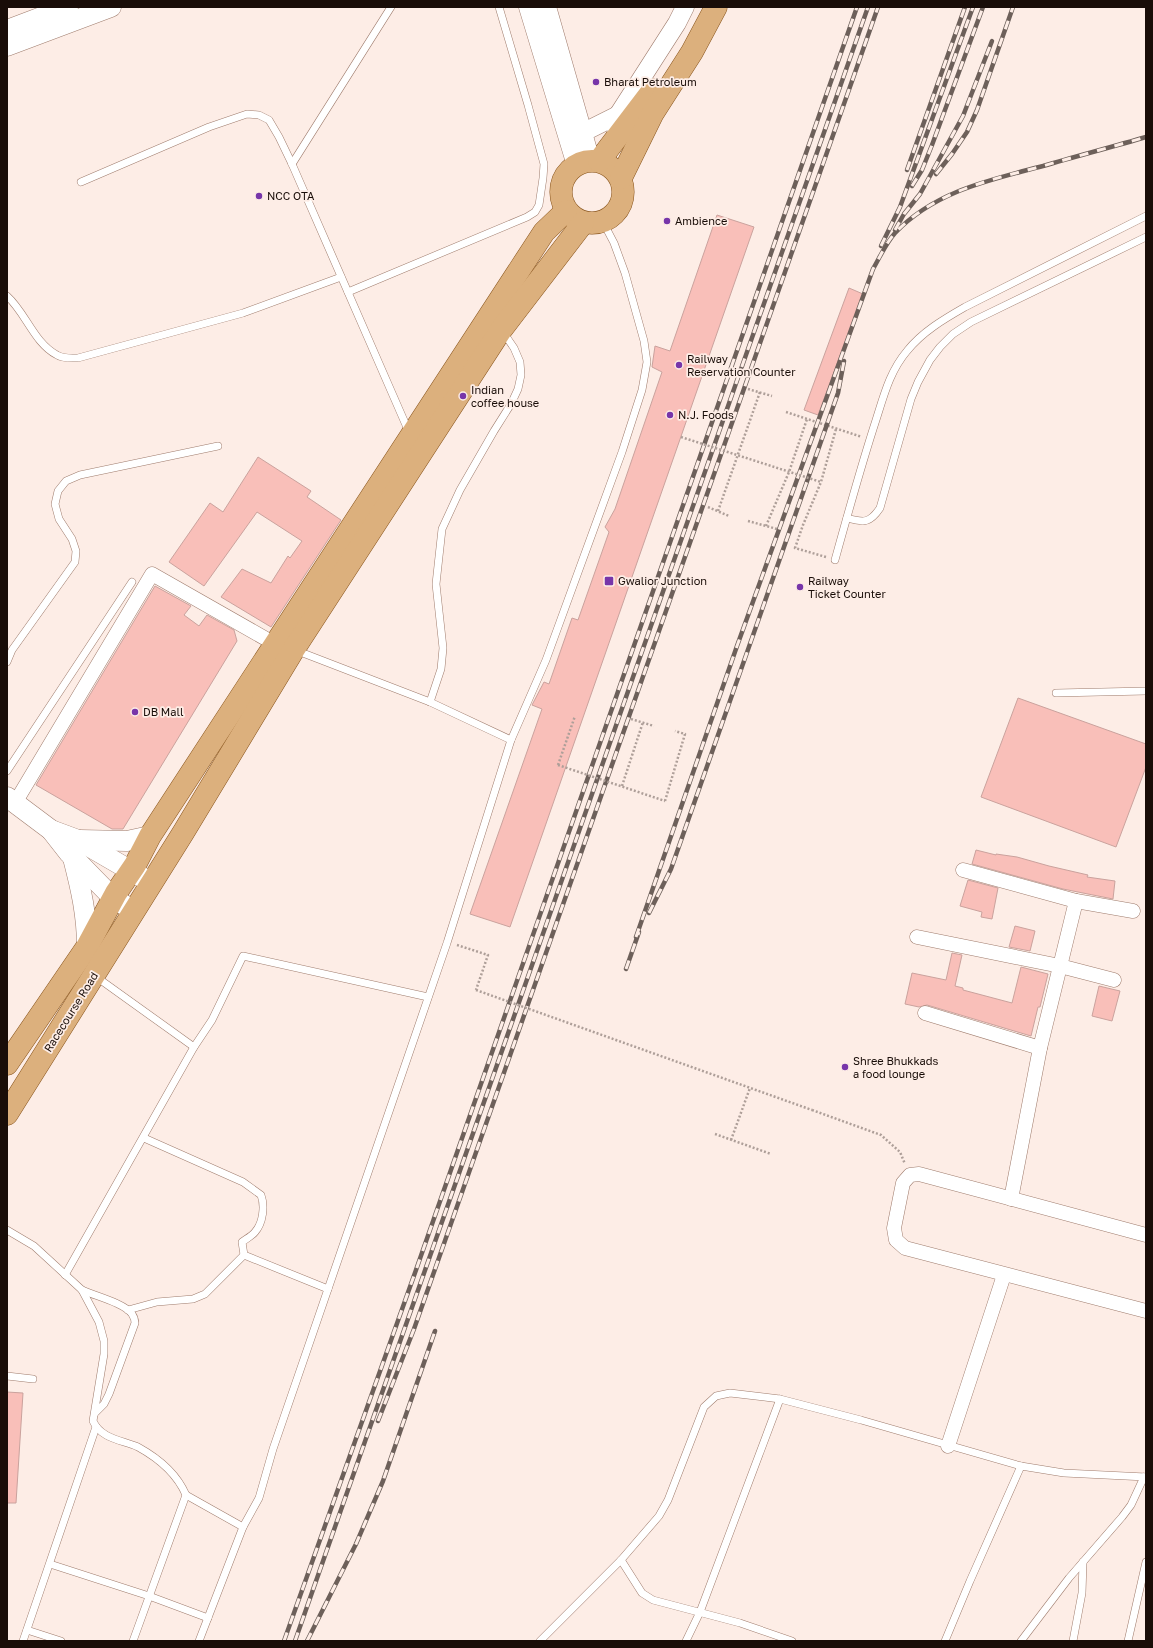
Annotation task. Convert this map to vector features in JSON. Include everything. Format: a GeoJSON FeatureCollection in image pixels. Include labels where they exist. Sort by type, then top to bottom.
{"type":"FeatureCollection","features":[{"type":"Feature","properties":{"kind":"main road"},"geometry":{"type":"LineString","coordinates":[[7,30],[68,7]]}},
{"type":"Feature","properties":{"kind":"main road"},"geometry":{"type":"LineString","coordinates":[[7,46],[111,7]]}},
{"type":"Feature","properties":{"kind":"main road"},"geometry":{"type":"LineString","coordinates":[[529,7],[589,162]]}},
{"type":"Feature","properties":{"kind":"main road"},"geometry":{"type":"LineString","coordinates":[[546,7],[589,162]]}},
{"type":"Feature","properties":{"kind":"main road"},"geometry":{"type":"LineString","coordinates":[[584,219],[561,196],[563,180],[569,171],[589,162],[617,138],[657,86],[703,7]]}},
{"type":"Feature","properties":{"kind":"main road"},"geometry":{"type":"LineString","coordinates":[[621,178],[653,112],[692,52],[716,7]]}},
{"type":"Feature","properties":{"kind":"main road"},"geometry":{"type":"LineString","coordinates":[[284,647],[411,436],[544,232],[584,219],[613,217],[622,204],[624,188],[621,178],[611,167],[589,162]]}},
{"type":"Feature","properties":{"kind":"main road"},"geometry":{"type":"LineString","coordinates":[[284,647],[501,330],[584,219]]}},
{"type":"Feature","properties":{"kind":"main road","name":"Racecourse Road"},"geometry":{"type":"LineString","coordinates":[[7,1114],[20,1057],[87,947],[113,898],[150,836],[284,647]]}},
{"type":"Feature","properties":{"kind":"main road","name":"Racecourse Road"},"geometry":{"type":"LineString","coordinates":[[20,1057],[94,975],[152,883],[284,647]]}},
{"type":"Feature","properties":{"kind":"main road"},"geometry":{"type":"LineString","coordinates":[[11,800],[75,848],[131,870],[152,883]]}},
{"type":"Feature","properties":{"kind":"main road"},"geometry":{"type":"LineString","coordinates":[[75,848],[127,841],[150,836]]}},
{"type":"Feature","properties":{"kind":"main road"},"geometry":{"type":"LineString","coordinates":[[75,848],[113,898],[134,910]]}},
{"type":"Feature","properties":{"kind":"main road"},"geometry":{"type":"LineString","coordinates":[[75,848],[87,922],[87,947]]}},
{"type":"Feature","properties":{"kind":"street"},"geometry":{"type":"LineString","coordinates":[[617,138],[616,126],[618,115],[677,23],[685,7]]}},
{"type":"Feature","properties":{"kind":"street"},"geometry":{"type":"LineString","coordinates":[[582,133],[618,115]]}},
{"type":"Feature","properties":{"kind":"street"},"geometry":{"type":"LineString","coordinates":[[11,800],[152,574],[284,647]]}},
{"type":"Feature","properties":{"kind":"street"},"geometry":{"type":"LineString","coordinates":[[963,870],[1076,901],[1133,911]]}},
{"type":"Feature","properties":{"kind":"street"},"geometry":{"type":"LineString","coordinates":[[1011,1199],[1040,1048],[1076,901]]}},
{"type":"Feature","properties":{"kind":"street"},"geometry":{"type":"LineString","coordinates":[[917,937],[1060,966],[1114,980]]}},
{"type":"Feature","properties":{"kind":"street"},"geometry":{"type":"LineString","coordinates":[[925,1012],[1040,1048]]}},
{"type":"Feature","properties":{"kind":"street"},"geometry":{"type":"LineString","coordinates":[[1146,1234],[918,1174],[910,1175],[903,1183],[894,1228],[896,1240],[905,1248],[1146,1311]]}},
{"type":"Feature","properties":{"kind":"street"},"geometry":{"type":"LineString","coordinates":[[948,1446],[1004,1275]]}},
{"type":"Feature","properties":{"kind":"lane"},"geometry":{"type":"LineString","coordinates":[[292,164],[391,7]]}},
{"type":"Feature","properties":{"kind":"lane"},"geometry":{"type":"LineString","coordinates":[[348,292],[536,212],[539,205],[544,164],[499,7]]}},
{"type":"Feature","properties":{"kind":"lane"},"geometry":{"type":"LineString","coordinates":[[81,182],[209,127],[247,114],[259,115],[268,120],[279,137],[292,164],[411,436]]}},
{"type":"Feature","properties":{"kind":"lane"},"geometry":{"type":"LineString","coordinates":[[834,560],[869,440],[892,373],[907,350],[942,320],[965,307],[1146,216]]}},
{"type":"Feature","properties":{"kind":"lane"},"geometry":{"type":"LineString","coordinates":[[199,1641],[243,1527],[259,1498],[274,1448],[447,942],[511,740],[546,660],[622,452],[642,390],[647,362],[644,341],[625,273],[614,244],[584,219]]}},
{"type":"Feature","properties":{"kind":"lane"},"geometry":{"type":"LineString","coordinates":[[847,518],[857,521],[867,521],[875,516],[880,508],[911,399],[930,360],[953,334],[971,322],[1146,237]]}},
{"type":"Feature","properties":{"kind":"lane"},"geometry":{"type":"LineString","coordinates":[[7,296],[24,316],[43,344],[58,356],[78,358],[243,313],[341,277]]}},
{"type":"Feature","properties":{"kind":"lane"},"geometry":{"type":"LineString","coordinates":[[430,702],[442,669],[443,648],[436,584],[442,529],[460,490],[511,404],[518,389],[521,375],[520,362],[514,348],[501,330]]}},
{"type":"Feature","properties":{"kind":"lane"},"geometry":{"type":"LineString","coordinates":[[7,662],[12,650],[75,562],[76,551],[72,538],[59,519],[55,504],[58,491],[66,481],[80,476],[218,446]]}},
{"type":"Feature","properties":{"kind":"lane"},"geometry":{"type":"LineString","coordinates":[[7,771],[132,582]]}},
{"type":"Feature","properties":{"kind":"lane"},"geometry":{"type":"LineString","coordinates":[[284,647],[430,702],[511,740]]}},
{"type":"Feature","properties":{"kind":"lane"},"geometry":{"type":"LineString","coordinates":[[1056,693],[1146,691]]}},
{"type":"Feature","properties":{"kind":"lane"},"geometry":{"type":"LineString","coordinates":[[65,1275],[144,1138],[194,1047],[212,1020],[243,956],[428,997]]}},
{"type":"Feature","properties":{"kind":"lane"},"geometry":{"type":"LineString","coordinates":[[94,975],[194,1047]]}},
{"type":"Feature","properties":{"kind":"lane"},"geometry":{"type":"LineString","coordinates":[[144,1138],[243,1182],[261,1195],[264,1210],[256,1232],[242,1242],[244,1255]]}},
{"type":"Feature","properties":{"kind":"lane"},"geometry":{"type":"LineString","coordinates":[[7,1230],[34,1246],[82,1290],[128,1310],[134,1318],[135,1323],[109,1394],[104,1404],[95,1413]]}},
{"type":"Feature","properties":{"kind":"lane"},"geometry":{"type":"LineString","coordinates":[[244,1255],[328,1289]]}},
{"type":"Feature","properties":{"kind":"lane"},"geometry":{"type":"LineString","coordinates":[[128,1310],[156,1302],[199,1297],[206,1294],[244,1255]]}},
{"type":"Feature","properties":{"kind":"lane"},"geometry":{"type":"LineString","coordinates":[[82,1290],[99,1322],[104,1341],[103,1370],[93,1421],[96,1427],[103,1434],[138,1448],[161,1462],[182,1485],[186,1495],[243,1527]]}},
{"type":"Feature","properties":{"kind":"lane"},"geometry":{"type":"LineString","coordinates":[[7,1376],[33,1379]]}},
{"type":"Feature","properties":{"kind":"lane"},"geometry":{"type":"LineString","coordinates":[[540,1641],[621,1560],[660,1516],[668,1500],[704,1408],[716,1396],[730,1393],[780,1399],[861,1420],[1021,1466],[1064,1473],[1145,1477],[1131,1504],[1122,1517],[1083,1562],[1020,1641]]}},
{"type":"Feature","properties":{"kind":"lane"},"geometry":{"type":"LineString","coordinates":[[686,1641],[700,1612],[780,1399]]}},
{"type":"Feature","properties":{"kind":"lane"},"geometry":{"type":"LineString","coordinates":[[24,1641],[96,1427]]}},
{"type":"Feature","properties":{"kind":"lane"},"geometry":{"type":"LineString","coordinates":[[946,1641],[970,1581],[1021,1466]]}},
{"type":"Feature","properties":{"kind":"lane"},"geometry":{"type":"LineString","coordinates":[[133,1641],[186,1495]]}},
{"type":"Feature","properties":{"kind":"lane"},"geometry":{"type":"LineString","coordinates":[[621,1560],[642,1593],[653,1600],[740,1623],[792,1641]]}},
{"type":"Feature","properties":{"kind":"lane"},"geometry":{"type":"LineString","coordinates":[[1073,1641],[1082,1593],[1083,1562]]}},
{"type":"Feature","properties":{"kind":"lane"},"geometry":{"type":"LineString","coordinates":[[1128,1641],[1146,1562]]}},
{"type":"Feature","properties":{"kind":"lane"},"geometry":{"type":"LineString","coordinates":[[50,1564],[149,1596],[208,1618]]}},
{"type":"Feature","properties":{"kind":"lane"},"geometry":{"type":"LineString","coordinates":[[27,1630],[61,1641]]}},
{"type":"Feature","properties":{"kind":"path"},"geometry":{"type":"LineString","coordinates":[[748,389],[772,396]]}},
{"type":"Feature","properties":{"kind":"path"},"geometry":{"type":"LineString","coordinates":[[718,511],[760,392]]}},
{"type":"Feature","properties":{"kind":"path"},"geometry":{"type":"LineString","coordinates":[[786,412],[869,440]]}},
{"type":"Feature","properties":{"kind":"path"},"geometry":{"type":"LineString","coordinates":[[766,526],[789,472],[807,419]]}},
{"type":"Feature","properties":{"kind":"path"},"geometry":{"type":"LineString","coordinates":[[834,560],[795,548],[803,525],[822,482],[836,429]]}},
{"type":"Feature","properties":{"kind":"path"},"geometry":{"type":"LineString","coordinates":[[681,436],[822,482]]}},
{"type":"Feature","properties":{"kind":"path"},"geometry":{"type":"LineString","coordinates":[[708,507],[729,516]]}},
{"type":"Feature","properties":{"kind":"path"},"geometry":{"type":"LineString","coordinates":[[748,521],[777,529]]}},
{"type":"Feature","properties":{"kind":"path"},"geometry":{"type":"LineString","coordinates":[[575,716],[558,765],[665,801],[685,734],[675,731]]}},
{"type":"Feature","properties":{"kind":"path"},"geometry":{"type":"LineString","coordinates":[[631,719],[654,726]]}},
{"type":"Feature","properties":{"kind":"path"},"geometry":{"type":"LineString","coordinates":[[622,786],[643,722]]}},
{"type":"Feature","properties":{"kind":"path"},"geometry":{"type":"LineString","coordinates":[[447,942],[488,955],[476,990],[881,1134],[900,1152],[910,1175]]}},
{"type":"Feature","properties":{"kind":"path"},"geometry":{"type":"LineString","coordinates":[[730,1140],[750,1088]]}},
{"type":"Feature","properties":{"kind":"path"},"geometry":{"type":"LineString","coordinates":[[715,1134],[771,1154]]}},
{"type":"Feature","properties":{"kind":"building"},"geometry":{"type":"Polygon","coordinates":[[[717,215],[754,227],[510,927],[470,914],[542,709],[532,705],[544,682],[549,684],[572,618],[578,620],[609,532],[605,527],[615,509],[662,372],[652,367],[655,346],[670,351],[717,215]]]}},
{"type":"Feature","properties":{"kind":"building"},"geometry":{"type":"Polygon","coordinates":[[[849,288],[863,294],[818,415],[804,410],[849,288]]]}},
{"type":"Feature","properties":{"kind":"building"},"geometry":{"type":"Polygon","coordinates":[[[258,457],[311,491],[307,497],[341,520],[271,627],[221,597],[242,569],[271,583],[288,556],[290,558],[302,541],[257,512],[204,586],[169,562],[210,503],[223,512],[258,457]]]}},
{"type":"Feature","properties":{"kind":"building","name":"DB Mall"},"geometry":{"type":"Polygon","coordinates":[[[155,586],[191,606],[184,615],[199,626],[207,615],[234,630],[237,641],[123,829],[112,829],[36,785],[155,586]]]}},
{"type":"Feature","properties":{"kind":"building"},"geometry":{"type":"Polygon","coordinates":[[[1018,698],[1146,744],[1146,767],[1116,847],[981,797],[1018,698]]]}},
{"type":"Feature","properties":{"kind":"building"},"geometry":{"type":"Polygon","coordinates":[[[976,850],[996,855],[1017,857],[1088,875],[1087,877],[1115,881],[1113,899],[1063,889],[972,864],[976,850]]]}},
{"type":"Feature","properties":{"kind":"building"},"geometry":{"type":"Polygon","coordinates":[[[968,880],[998,888],[992,919],[981,917],[982,912],[960,906],[968,880]]]}},
{"type":"Feature","properties":{"kind":"building"},"geometry":{"type":"Polygon","coordinates":[[[1015,926],[1035,931],[1030,951],[1009,947],[1015,926]]]}},
{"type":"Feature","properties":{"kind":"building"},"geometry":{"type":"Polygon","coordinates":[[[952,953],[962,955],[955,986],[963,988],[963,990],[1012,1003],[1021,967],[1048,974],[1031,1036],[927,1005],[919,1007],[905,1004],[912,973],[946,980],[952,953]]]}},
{"type":"Feature","properties":{"kind":"building"},"geometry":{"type":"Polygon","coordinates":[[[1099,986],[1120,991],[1112,1021],[1092,1016],[1099,986]]]}},
{"type":"Feature","properties":{"kind":"building"},"geometry":{"type":"Polygon","coordinates":[[[7,1392],[23,1393],[16,1503],[7,1503],[7,1392]]]}},
{"type":"Feature","properties":{"kind":"railway"},"geometry":{"type":"LineString","coordinates":[[284,1641],[416,1270],[857,7]]}},
{"type":"Feature","properties":{"kind":"railway"},"geometry":{"type":"LineString","coordinates":[[295,1641],[868,7]]}},
{"type":"Feature","properties":{"kind":"railway"},"geometry":{"type":"LineString","coordinates":[[378,1421],[414,1329],[878,7]]}},
{"type":"Feature","properties":{"kind":"railway"},"geometry":{"type":"LineString","coordinates":[[907,170],[965,7]]}},
{"type":"Feature","properties":{"kind":"railway"},"geometry":{"type":"LineString","coordinates":[[881,246],[900,207],[973,7]]}},
{"type":"Feature","properties":{"kind":"railway"},"geometry":{"type":"LineString","coordinates":[[912,186],[922,170],[932,145],[983,7]]}},
{"type":"Feature","properties":{"kind":"railway"},"geometry":{"type":"LineString","coordinates":[[936,174],[967,132],[977,110],[1013,7]]}},
{"type":"Feature","properties":{"kind":"railway"},"geometry":{"type":"LineString","coordinates":[[895,230],[904,214],[920,194],[963,116],[992,41]]}},
{"type":"Feature","properties":{"kind":"railway"},"geometry":{"type":"LineString","coordinates":[[636,937],[737,646],[873,269],[883,250],[895,233],[911,219],[945,197],[1003,176],[1146,137]]}},
{"type":"Feature","properties":{"kind":"railway"},"geometry":{"type":"LineString","coordinates":[[649,913],[671,869],[838,393],[844,361]]}},
{"type":"Feature","properties":{"kind":"railway"},"geometry":{"type":"LineString","coordinates":[[626,969],[639,932]]}},
{"type":"Feature","properties":{"kind":"railway"},"geometry":{"type":"LineString","coordinates":[[307,1641],[356,1544],[383,1481],[435,1331]]}},
{"type":"Feature","properties":{"kind":"place","name":"Bharat Petroleum"},"geometry":{"type":"Point","coordinates":[596,82]}},
{"type":"Feature","properties":{"kind":"place","name":"NCC OTA"},"geometry":{"type":"Point","coordinates":[259,196]}},
{"type":"Feature","properties":{"kind":"place","name":"Ambience"},"geometry":{"type":"Point","coordinates":[667,221]}},
{"type":"Feature","properties":{"kind":"place","name":"Railway Reservation Counter"},"geometry":{"type":"Point","coordinates":[679,365]}},
{"type":"Feature","properties":{"kind":"place","name":"Indian coffee house"},"geometry":{"type":"Point","coordinates":[463,396]}},
{"type":"Feature","properties":{"kind":"place","name":"N.J. Foods"},"geometry":{"type":"Point","coordinates":[670,415]}},
{"type":"Feature","properties":{"kind":"place","name":"Gwalior Junction"},"geometry":{"type":"Point","coordinates":[609,581]}},
{"type":"Feature","properties":{"kind":"place","name":"Railway Ticket Counter"},"geometry":{"type":"Point","coordinates":[800,587]}},
{"type":"Feature","properties":{"kind":"place","name":"DB Mall"},"geometry":{"type":"Point","coordinates":[135,712]}},
{"type":"Feature","properties":{"kind":"place","name":"Shree Bhukkads a food lounge"},"geometry":{"type":"Point","coordinates":[845,1067]}}]}
